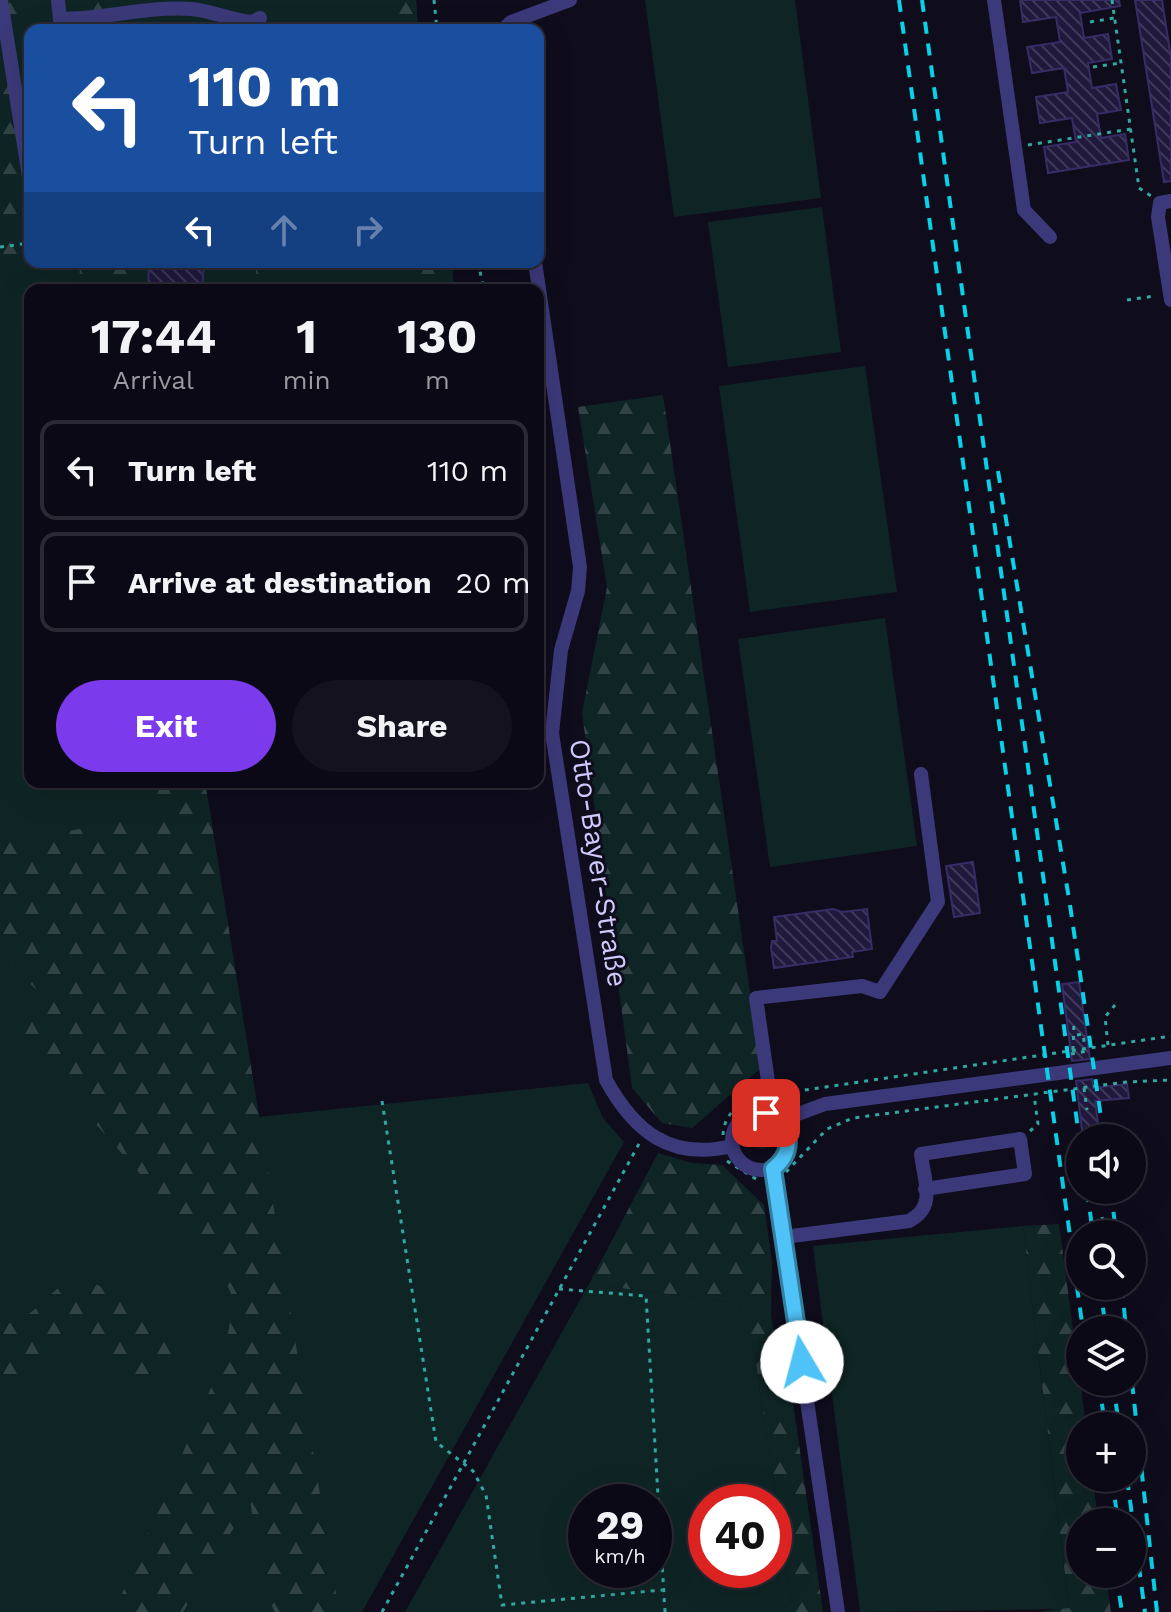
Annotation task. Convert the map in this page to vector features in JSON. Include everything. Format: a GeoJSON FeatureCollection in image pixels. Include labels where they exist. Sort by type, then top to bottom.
{"type":"FeatureCollection","features":[{"type":"Feature","properties":{"kind":"street"},"geometry":{"type":"LineString","coordinates":[[1,0],[24,145]]}},
{"type":"Feature","properties":{"kind":"street"},"geometry":{"type":"LineString","coordinates":[[58,0],[61,24]]}},
{"type":"Feature","properties":{"kind":"street"},"geometry":{"type":"LineString","coordinates":[[509,24],[570,0]]}},
{"type":"Feature","properties":{"kind":"street"},"geometry":{"type":"LineString","coordinates":[[994,0],[1024,210],[1050,237]]}},
{"type":"Feature","properties":{"kind":"street"},"geometry":{"type":"LineString","coordinates":[[68,24],[170,9],[193,10],[253,23]]}},
{"type":"Feature","properties":{"kind":"street"},"geometry":{"type":"LineString","coordinates":[[1166,202],[1158,217],[1171,300]]}},
{"type":"Feature","properties":{"kind":"street","name":"Otto-Bayer-Straße"},"geometry":{"type":"LineString","coordinates":[[544,323],[580,567],[578,591],[561,650],[545,731],[606,1080],[621,1107],[645,1133],[673,1146],[728,1152]]}},
{"type":"Feature","properties":{"kind":"street"},"geometry":{"type":"LineString","coordinates":[[766,1113],[770,1095],[756,998],[862,986],[880,992],[938,902],[921,774]]}},
{"type":"Feature","properties":{"kind":"street"},"geometry":{"type":"LineString","coordinates":[[774,1174],[750,1168],[728,1152],[738,1122],[753,1113],[766,1113],[782,1120],[825,1104],[1171,1058]]}},
{"type":"Feature","properties":{"kind":"street"},"geometry":{"type":"LineString","coordinates":[[782,1120],[790,1141],[787,1154],[774,1174],[838,1612]]}},
{"type":"Feature","properties":{"kind":"street"},"geometry":{"type":"LineString","coordinates":[[784,1237],[909,1221],[922,1215],[928,1204],[925,1189],[921,1154],[1020,1139],[1025,1174],[925,1189]]}},
{"type":"Feature","properties":{"kind":"path"},"geometry":{"type":"LineString","coordinates":[[434,0],[436,24]]}},
{"type":"Feature","properties":{"kind":"path"},"geometry":{"type":"LineString","coordinates":[[1112,0],[1139,188],[1166,202]]}},
{"type":"Feature","properties":{"kind":"path"},"geometry":{"type":"LineString","coordinates":[[1090,22],[1114,18]]}},
{"type":"Feature","properties":{"kind":"path"},"geometry":{"type":"LineString","coordinates":[[1093,67],[1121,63]]}},
{"type":"Feature","properties":{"kind":"path"},"geometry":{"type":"LineString","coordinates":[[1015,147],[1131,129]]}},
{"type":"Feature","properties":{"kind":"path"},"geometry":{"type":"LineString","coordinates":[[0,247],[24,244]]}},
{"type":"Feature","properties":{"kind":"path"},"geometry":{"type":"LineString","coordinates":[[1127,300],[1150,297]]}},
{"type":"Feature","properties":{"kind":"path"},"geometry":{"type":"LineString","coordinates":[[1108,1045],[1105,1017],[1115,1005]]}},
{"type":"Feature","properties":{"kind":"path"},"geometry":{"type":"LineString","coordinates":[[1074,1020],[1076,1035]]}},
{"type":"Feature","properties":{"kind":"path"},"geometry":{"type":"LineString","coordinates":[[1075,1051],[1071,1035],[1083,1034],[1086,1050]]}},
{"type":"Feature","properties":{"kind":"path"},"geometry":{"type":"LineString","coordinates":[[1036,1055],[1171,1036]]}},
{"type":"Feature","properties":{"kind":"path"},"geometry":{"type":"LineString","coordinates":[[728,1152],[759,1182],[774,1174],[827,1129],[853,1118],[1171,1080]]}},
{"type":"Feature","properties":{"kind":"path"},"geometry":{"type":"LineString","coordinates":[[1084,1088],[1087,1110]]}},
{"type":"Feature","properties":{"kind":"path"},"geometry":{"type":"LineString","coordinates":[[1034,1095],[1037,1119]]}},
{"type":"Feature","properties":{"kind":"path"},"geometry":{"type":"LineString","coordinates":[[382,1101],[436,1442],[473,1471],[486,1495],[502,1605],[662,1590]]}},
{"type":"Feature","properties":{"kind":"path"},"geometry":{"type":"LineString","coordinates":[[382,1612],[641,1139]]}},
{"type":"Feature","properties":{"kind":"path"},"geometry":{"type":"LineString","coordinates":[[559,1289],[646,1296],[665,1612]]}},
{"type":"Feature","properties":{"kind":"green space"},"geometry":{"type":"Polygon","coordinates":[[[0,0],[416,0],[418,24],[24,24],[24,268],[452,268],[454,284],[24,284],[24,788],[206,788],[259,1117],[588,1083],[603,1118],[624,1142],[362,1612],[0,1612],[0,0]]]}},
{"type":"Feature","properties":{"kind":"green space"},"geometry":{"type":"Polygon","coordinates":[[[0,0],[19,0],[24,37],[24,262],[0,269],[0,0]]]}},
{"type":"Feature","properties":{"kind":"green space"},"geometry":{"type":"Polygon","coordinates":[[[72,0],[124,0],[127,9],[89,11],[72,0]]]}},
{"type":"Feature","properties":{"kind":"green space"},"geometry":{"type":"Polygon","coordinates":[[[386,0],[416,0],[418,24],[390,24],[386,0]]]}},
{"type":"Feature","properties":{"kind":"green space"},"geometry":{"type":"Polygon","coordinates":[[[645,0],[795,0],[821,198],[674,217],[645,0]]]}},
{"type":"Feature","properties":{"kind":"green space"},"geometry":{"type":"Polygon","coordinates":[[[822,207],[841,352],[728,367],[708,222],[822,207]]]}},
{"type":"Feature","properties":{"kind":"green space"},"geometry":{"type":"Polygon","coordinates":[[[80,268],[134,268],[134,284],[79,284],[80,268]]]}},
{"type":"Feature","properties":{"kind":"green space"},"geometry":{"type":"Polygon","coordinates":[[[256,268],[290,268],[289,284],[256,284],[256,268]]]}},
{"type":"Feature","properties":{"kind":"green space"},"geometry":{"type":"Polygon","coordinates":[[[403,268],[451,268],[452,284],[401,284],[403,268]]]}},
{"type":"Feature","properties":{"kind":"green space"},"geometry":{"type":"Polygon","coordinates":[[[865,366],[897,592],[750,612],[719,386],[865,366]]]}},
{"type":"Feature","properties":{"kind":"green space"},"geometry":{"type":"Polygon","coordinates":[[[663,395],[761,1068],[692,1128],[662,1123],[632,1088],[582,713],[607,587],[578,407],[663,395]]]}},
{"type":"Feature","properties":{"kind":"green space"},"geometry":{"type":"Polygon","coordinates":[[[885,618],[917,846],[770,867],[738,639],[885,618]]]}},
{"type":"Feature","properties":{"kind":"green space"},"geometry":{"type":"Polygon","coordinates":[[[147,788],[206,788],[339,1612],[275,1612],[266,1594],[250,1501],[183,1612],[114,1612],[223,1360],[234,1301],[210,1243],[188,1242],[174,1212],[13,1031],[48,1001],[15,969],[0,949],[0,844],[149,816],[147,788]]]}},
{"type":"Feature","properties":{"kind":"green space"},"geometry":{"type":"Polygon","coordinates":[[[775,1127],[779,1136],[771,1146],[762,1149],[755,1146],[753,1139],[757,1131],[775,1127]]]}},
{"type":"Feature","properties":{"kind":"green space"},"geometry":{"type":"Polygon","coordinates":[[[658,1153],[692,1163],[722,1165],[764,1205],[772,1262],[771,1316],[778,1357],[790,1381],[823,1612],[793,1612],[789,1588],[792,1588],[792,1484],[774,1484],[753,1343],[739,1303],[589,1284],[658,1153]]]}},
{"type":"Feature","properties":{"kind":"green space"},"geometry":{"type":"Polygon","coordinates":[[[1059,1224],[1066,1300],[1069,1300],[1071,1316],[1066,1316],[1066,1396],[1082,1396],[1084,1412],[1066,1412],[1066,1492],[1095,1492],[1096,1508],[1066,1508],[1066,1583],[1023,1226],[1059,1224]]]}},
{"type":"Feature","properties":{"kind":"green space"},"geometry":{"type":"Polygon","coordinates":[[[1023,1226],[1069,1609],[860,1612],[813,1246],[1023,1226]]]}},
{"type":"Feature","properties":{"kind":"green space"},"geometry":{"type":"Polygon","coordinates":[[[78,1278],[93,1282],[191,1343],[173,1370],[150,1389],[102,1347],[72,1331],[21,1373],[21,1388],[14,1395],[0,1391],[0,1326],[25,1316],[57,1289],[78,1278]]]}},
{"type":"Feature","properties":{"kind":"green space"},"geometry":{"type":"Polygon","coordinates":[[[589,1284],[739,1303],[753,1343],[774,1484],[688,1484],[688,1588],[789,1588],[793,1612],[405,1612],[589,1284]]]}},
{"type":"Feature","properties":{"kind":"green space"},"geometry":{"type":"Polygon","coordinates":[[[1067,1588],[1107,1588],[1111,1612],[1038,1612],[1069,1608],[1067,1588]]]}},
{"type":"Feature","properties":{"kind":"building"},"geometry":{"type":"Polygon","coordinates":[[[1020,0],[1119,0],[1120,6],[1080,13],[1084,38],[1108,34],[1112,59],[1088,63],[1092,88],[1116,84],[1121,110],[1097,114],[1101,138],[1125,134],[1129,160],[1048,173],[1044,147],[1076,142],[1072,118],[1040,123],[1036,97],[1068,92],[1064,68],[1032,73],[1027,47],[1060,42],[1056,17],[1023,22],[1020,0]]]}},
{"type":"Feature","properties":{"kind":"building"},"geometry":{"type":"Polygon","coordinates":[[[1135,0],[1162,0],[1171,58],[1171,181],[1164,182],[1135,0]]]}},
{"type":"Feature","properties":{"kind":"building"},"geometry":{"type":"Polygon","coordinates":[[[149,268],[204,268],[202,284],[148,284],[149,268]]]}},
{"type":"Feature","properties":{"kind":"building"},"geometry":{"type":"Polygon","coordinates":[[[973,862],[980,913],[954,917],[946,866],[973,862]]]}},
{"type":"Feature","properties":{"kind":"building"},"geometry":{"type":"Polygon","coordinates":[[[833,909],[842,912],[867,909],[872,949],[852,952],[853,957],[774,968],[771,948],[772,941],[777,941],[774,917],[833,909]]]}},
{"type":"Feature","properties":{"kind":"building"},"geometry":{"type":"Polygon","coordinates":[[[1079,982],[1090,1059],[1072,1061],[1062,984],[1079,982]]]}},
{"type":"Feature","properties":{"kind":"building"},"geometry":{"type":"Polygon","coordinates":[[[1092,1079],[1093,1088],[1127,1084],[1129,1098],[1095,1101],[1098,1124],[1081,1124],[1076,1081],[1092,1079]]]}},
{"type":"Feature","properties":{"kind":"railway"},"geometry":{"type":"LineString","coordinates":[[899,0],[1081,1316]]}},
{"type":"Feature","properties":{"kind":"railway"},"geometry":{"type":"LineString","coordinates":[[922,0],[1077,1124]]}},
{"type":"Feature","properties":{"kind":"railway"},"geometry":{"type":"LineString","coordinates":[[998,471],[1070,905],[1102,1124]]}},
{"type":"Feature","properties":{"kind":"railway"},"geometry":{"type":"LineString","coordinates":[[1089,1204],[1091,1220]]}},
{"type":"Feature","properties":{"kind":"railway"},"geometry":{"type":"LineString","coordinates":[[1113,1204],[1114,1220]]}},
{"type":"Feature","properties":{"kind":"railway"},"geometry":{"type":"LineString","coordinates":[[1102,1300],[1104,1316]]}},
{"type":"Feature","properties":{"kind":"railway"},"geometry":{"type":"LineString","coordinates":[[1123,1300],[1125,1316]]}},
{"type":"Feature","properties":{"kind":"railway"},"geometry":{"type":"LineString","coordinates":[[1101,1396],[1103,1412]]}},
{"type":"Feature","properties":{"kind":"railway"},"geometry":{"type":"LineString","coordinates":[[1115,1396],[1117,1412]]}},
{"type":"Feature","properties":{"kind":"railway"},"geometry":{"type":"LineString","coordinates":[[1134,1396],[1157,1612]]}},
{"type":"Feature","properties":{"kind":"railway"},"geometry":{"type":"LineString","coordinates":[[1114,1492],[1116,1508]]}},
{"type":"Feature","properties":{"kind":"railway"},"geometry":{"type":"LineString","coordinates":[[1129,1492],[1145,1612]]}},
{"type":"Feature","properties":{"kind":"railway"},"geometry":{"type":"LineString","coordinates":[[1118,1588],[1122,1612]]}},
{"type":"Feature","properties":{"kind":"route"},"geometry":{"type":"LineString","coordinates":[[766,1113],[782,1120],[790,1141],[787,1154],[773,1169],[802,1362]]}}]}
